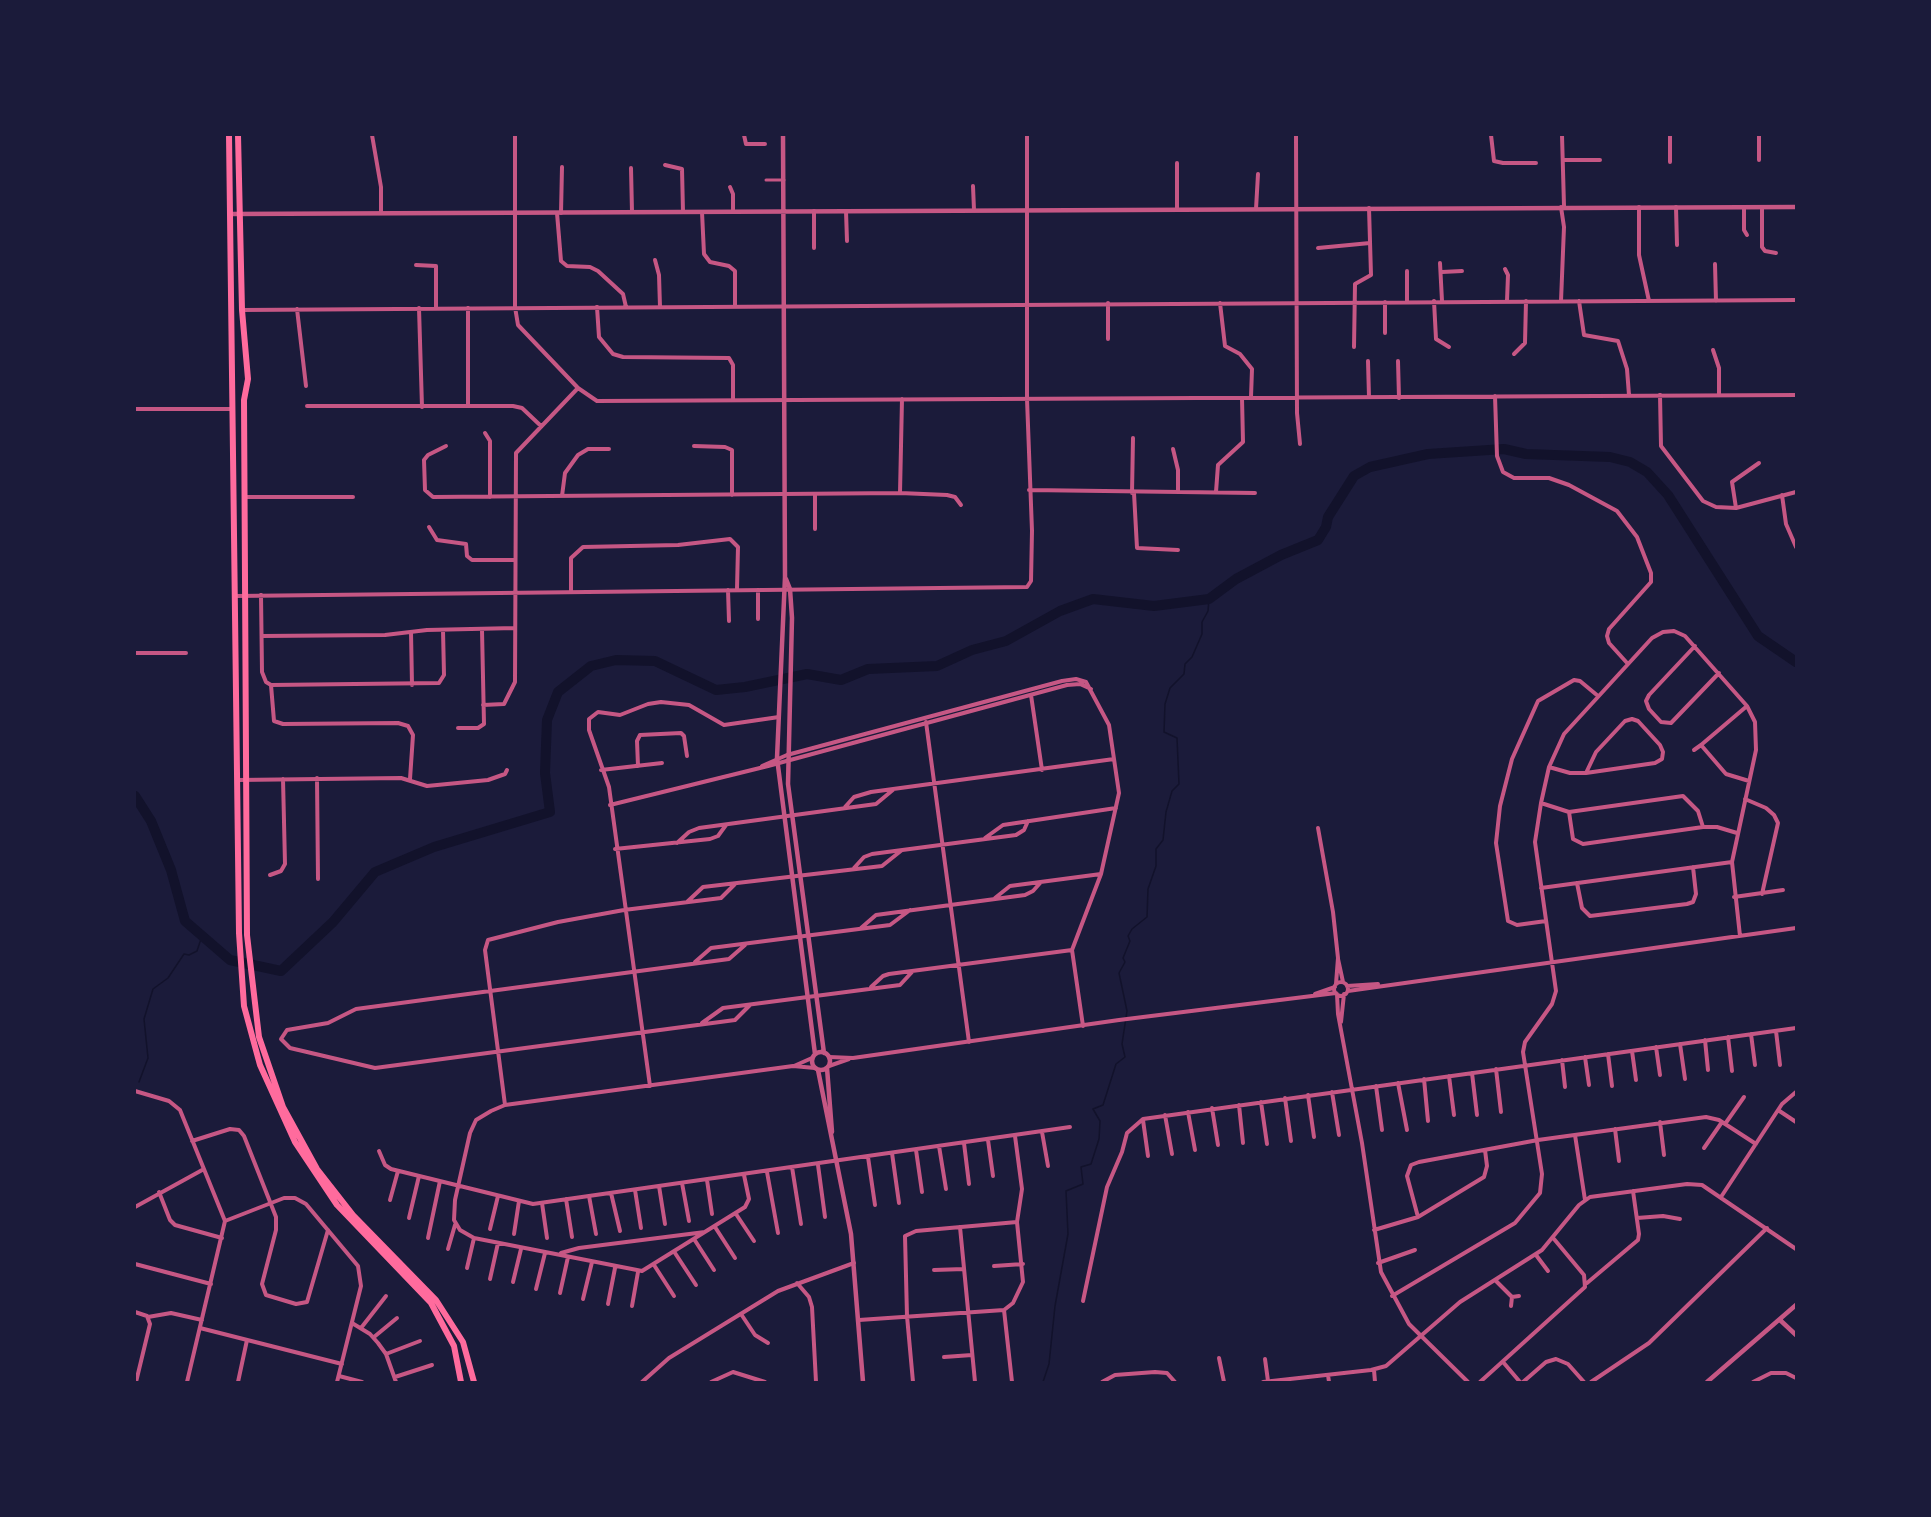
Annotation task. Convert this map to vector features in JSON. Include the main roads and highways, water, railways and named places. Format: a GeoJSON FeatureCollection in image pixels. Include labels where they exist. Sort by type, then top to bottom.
{"type":"FeatureCollection","features":[{"type":"Feature","properties":{"kind":"main road"},"geometry":{"type":"LineString","coordinates":[[229,135],[239,933],[241,971],[248,1022],[260,1065],[295,1142],[338,1205],[431,1303],[454,1347],[461,1382]]}},
{"type":"Feature","properties":{"kind":"main road"},"geometry":{"type":"LineString","coordinates":[[238,135],[242,214],[242,310],[248,379],[244,400],[247,595],[247,935],[250,977],[263,1054],[292,1126],[317,1169],[340,1200],[427,1290],[443,1310],[467,1352],[474,1382]]}},
{"type":"Feature","properties":{"kind":"waterway"},"geometry":{"type":"LineString","coordinates":[[135,796],[151,821],[171,870],[185,921],[230,960],[281,971],[333,922],[375,872],[434,847],[550,812],[545,773],[547,720],[558,692],[591,666],[616,660],[655,661],[716,690],[745,687],[807,674],[841,680],[868,669],[937,666],[972,650],[1006,641],[1060,611],[1093,599],[1154,606],[1209,599],[1236,579],[1281,555],[1318,540],[1326,527],[1328,517],[1354,476],[1370,467],[1428,454],[1504,449],[1526,454],[1610,457],[1630,462],[1647,472],[1668,495],[1758,636],[1796,662]]}},
{"type":"Feature","properties":{"kind":"waterway"},"geometry":{"type":"LineString","coordinates":[[1043,1382],[1049,1364],[1055,1306],[1068,1234],[1066,1191],[1083,1184],[1081,1167],[1091,1164],[1099,1139],[1100,1121],[1093,1109],[1103,1105],[1116,1064],[1125,1057],[1122,1044],[1127,1011],[1119,973],[1125,962],[1123,958],[1130,941],[1128,936],[1132,929],[1147,917],[1148,889],[1156,866],[1156,849],[1163,840],[1166,812],[1172,791],[1179,784],[1177,738],[1164,732],[1165,704],[1170,688],[1184,674],[1185,664],[1192,657],[1202,634],[1202,622],[1208,611],[1209,599]]}},
{"type":"Feature","properties":{"kind":"waterway"},"geometry":{"type":"LineString","coordinates":[[139,1082],[148,1058],[144,1019],[153,989],[168,978],[184,954],[189,955],[197,951],[202,936]]}}]}
